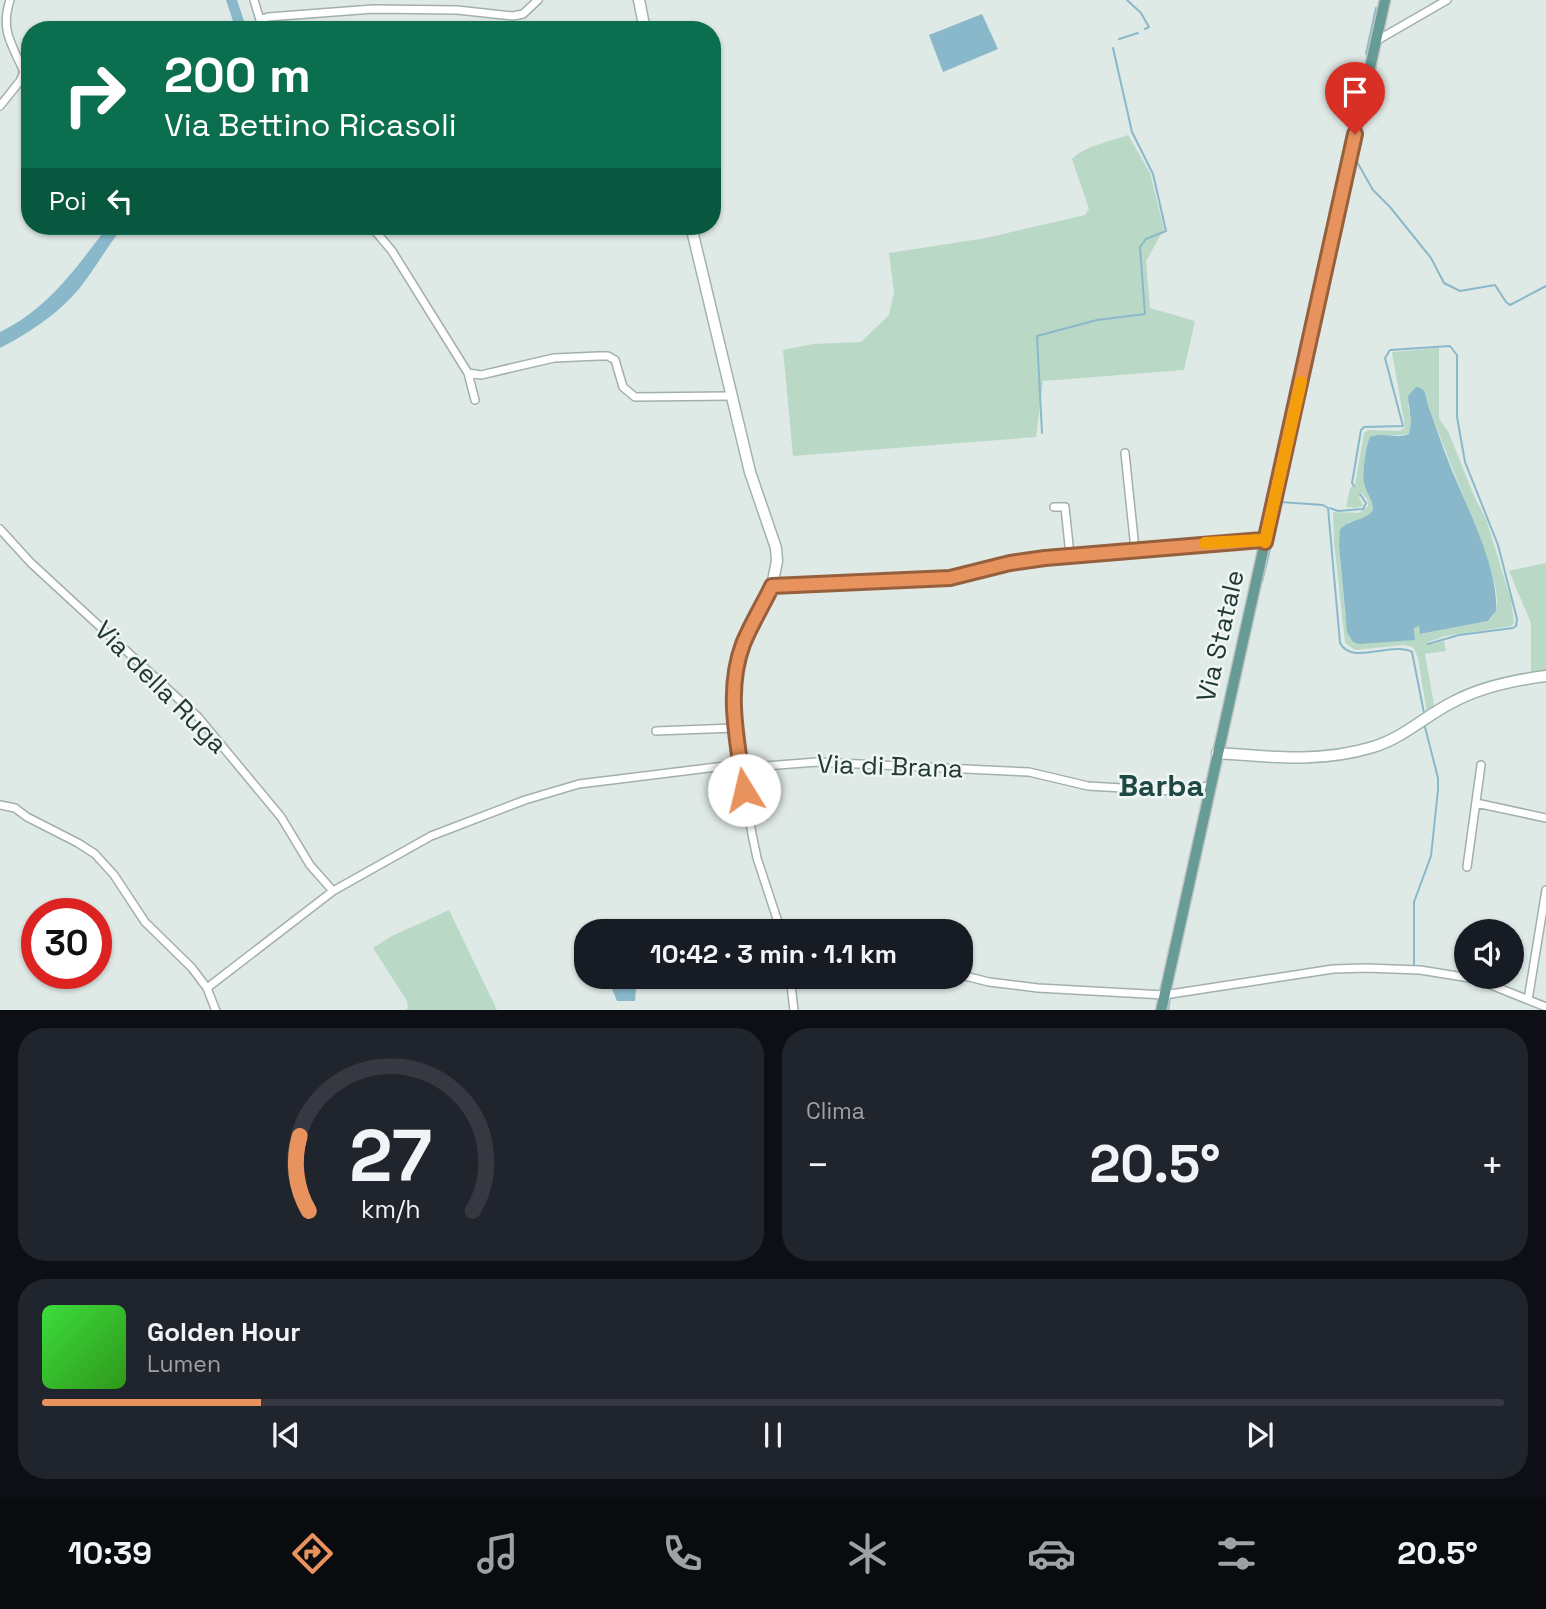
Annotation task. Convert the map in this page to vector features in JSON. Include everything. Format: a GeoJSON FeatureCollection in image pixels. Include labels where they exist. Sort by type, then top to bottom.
{"type":"FeatureCollection","features":[{"type":"Feature","properties":{"kind":"main road","name":"Via Statale"},"geometry":{"type":"LineString","coordinates":[[1161,1010],[1385,0]]}},
{"type":"Feature","properties":{"kind":"street"},"geometry":{"type":"LineString","coordinates":[[10,0],[5,17],[5,30],[21,65]]}},
{"type":"Feature","properties":{"kind":"street"},"geometry":{"type":"LineString","coordinates":[[254,0],[260,20],[268,17],[373,9],[457,10],[513,16],[523,14],[538,0]]}},
{"type":"Feature","properties":{"kind":"street"},"geometry":{"type":"LineString","coordinates":[[639,0],[643,21]]}},
{"type":"Feature","properties":{"kind":"street"},"geometry":{"type":"LineString","coordinates":[[1376,41],[1447,0]]}},
{"type":"Feature","properties":{"kind":"street"},"geometry":{"type":"LineString","coordinates":[[0,106],[21,79]]}},
{"type":"Feature","properties":{"kind":"street"},"geometry":{"type":"LineString","coordinates":[[379,235],[392,251],[468,373],[475,400]]}},
{"type":"Feature","properties":{"kind":"street"},"geometry":{"type":"LineString","coordinates":[[693,235],[750,472],[776,548],[777,561],[772,586],[741,648],[733,692],[734,728],[757,858],[777,919]]}},
{"type":"Feature","properties":{"kind":"street"},"geometry":{"type":"LineString","coordinates":[[468,373],[481,375],[542,360],[604,356],[615,360],[623,387],[635,397],[730,396]]}},
{"type":"Feature","properties":{"kind":"street"},"geometry":{"type":"LineString","coordinates":[[1125,453],[1135,550]]}},
{"type":"Feature","properties":{"kind":"street"},"geometry":{"type":"LineString","coordinates":[[1054,507],[1065,507],[1070,555]]}},
{"type":"Feature","properties":{"kind":"street","name":"Via della Ruga"},"geometry":{"type":"LineString","coordinates":[[0,529],[30,562],[198,717],[281,817],[310,865],[333,891]]}},
{"type":"Feature","properties":{"kind":"street"},"geometry":{"type":"LineString","coordinates":[[772,586],[950,578],[1020,561],[1070,555],[1221,542],[1265,542]]}},
{"type":"Feature","properties":{"kind":"street"},"geometry":{"type":"LineString","coordinates":[[1217,753],[1292,758],[1336,756],[1375,746],[1401,735],[1453,702],[1487,688],[1546,676]]}},
{"type":"Feature","properties":{"kind":"street"},"geometry":{"type":"LineString","coordinates":[[656,731],[734,728]]}},
{"type":"Feature","properties":{"kind":"street","name":"Via di Brana"},"geometry":{"type":"LineString","coordinates":[[207,988],[333,891],[408,846],[525,800],[579,784],[741,766],[817,762],[1030,772],[1108,788],[1174,791],[1210,786]]}},
{"type":"Feature","properties":{"kind":"street"},"geometry":{"type":"LineString","coordinates":[[1467,867],[1481,765]]}},
{"type":"Feature","properties":{"kind":"street"},"geometry":{"type":"LineString","coordinates":[[1476,803],[1546,818]]}},
{"type":"Feature","properties":{"kind":"street"},"geometry":{"type":"LineString","coordinates":[[0,805],[15,808],[95,854],[114,875],[145,922],[207,988],[216,1010]]}},
{"type":"Feature","properties":{"kind":"street"},"geometry":{"type":"LineString","coordinates":[[1528,1000],[1546,890]]}},
{"type":"Feature","properties":{"kind":"street"},"geometry":{"type":"LineString","coordinates":[[973,978],[1038,989],[1164,995],[1301,973],[1366,968],[1420,970],[1476,979],[1546,1007]]}},
{"type":"Feature","properties":{"kind":"street"},"geometry":{"type":"LineString","coordinates":[[792,989],[794,1010]]}},
{"type":"Feature","properties":{"kind":"green space"},"geometry":{"type":"Polygon","coordinates":[[[1128,135],[1150,173],[1164,229],[1146,261],[1150,308],[1195,321],[1184,370],[1043,381],[1036,437],[793,456],[783,350],[813,344],[861,342],[889,315],[894,293],[889,253],[986,238],[1085,215],[1089,209],[1072,159],[1091,147],[1128,135]]]}},
{"type":"Feature","properties":{"kind":"green space"},"geometry":{"type":"Polygon","coordinates":[[[1439,348],[1439,419],[1448,431],[1486,519],[1511,600],[1514,622],[1512,626],[1445,636],[1428,642],[1429,645],[1444,641],[1446,651],[1425,654],[1435,710],[1427,713],[1418,658],[1413,647],[1404,645],[1355,650],[1345,643],[1334,542],[1333,512],[1359,513],[1368,506],[1367,499],[1361,492],[1359,497],[1363,506],[1346,507],[1350,488],[1355,485],[1364,433],[1368,430],[1400,431],[1405,427],[1392,352],[1439,348]],[[1426,393],[1408,405],[1411,423],[1409,434],[1370,437],[1364,479],[1374,509],[1366,518],[1348,522],[1339,546],[1345,616],[1415,639],[1414,627],[1419,625],[1421,634],[1488,621],[1495,613],[1497,602],[1490,568],[1427,402],[1426,393]]]}},
{"type":"Feature","properties":{"kind":"green space"},"geometry":{"type":"Polygon","coordinates":[[[1546,563],[1546,674],[1531,675],[1531,623],[1509,571],[1546,563]]]}},
{"type":"Feature","properties":{"kind":"green space"},"geometry":{"type":"Polygon","coordinates":[[[449,910],[497,1010],[405,1010],[408,1008],[407,1001],[373,948],[390,937],[449,910]]]}},
{"type":"Feature","properties":{"kind":"water"},"geometry":{"type":"Polygon","coordinates":[[[226,0],[237,0],[244,21],[233,21],[226,0]]]}},
{"type":"Feature","properties":{"kind":"water"},"geometry":{"type":"Polygon","coordinates":[[[982,14],[998,49],[943,72],[929,35],[982,14]]]}},
{"type":"Feature","properties":{"kind":"water"},"geometry":{"type":"Polygon","coordinates":[[[101,235],[117,235],[79,289],[62,307],[22,336],[0,348],[0,332],[33,312],[73,271],[101,235]]]}},
{"type":"Feature","properties":{"kind":"water"},"geometry":{"type":"Polygon","coordinates":[[[1416,387],[1425,394],[1448,460],[1481,539],[1496,595],[1496,611],[1488,621],[1420,634],[1419,626],[1414,628],[1415,640],[1359,644],[1353,642],[1347,632],[1340,530],[1373,510],[1364,479],[1370,437],[1409,434],[1411,423],[1408,396],[1416,387]]]}},
{"type":"Feature","properties":{"kind":"water"},"geometry":{"type":"Polygon","coordinates":[[[612,989],[636,989],[635,1001],[617,1001],[612,989]]]}},
{"type":"Feature","properties":{"kind":"waterway"},"geometry":{"type":"LineString","coordinates":[[1127,0],[1141,13],[1149,27],[1145,29]]}},
{"type":"Feature","properties":{"kind":"waterway"},"geometry":{"type":"LineString","coordinates":[[1366,54],[1376,8]]}},
{"type":"Feature","properties":{"kind":"waterway"},"geometry":{"type":"LineString","coordinates":[[1119,39],[1138,33]]}},
{"type":"Feature","properties":{"kind":"waterway"},"geometry":{"type":"LineString","coordinates":[[1042,433],[1037,336],[1097,320],[1145,314],[1140,247],[1146,239],[1166,231],[1153,174],[1132,132],[1113,48]]}},
{"type":"Feature","properties":{"kind":"waterway"},"geometry":{"type":"LineString","coordinates":[[1351,124],[1362,69]]}},
{"type":"Feature","properties":{"kind":"waterway"},"geometry":{"type":"LineString","coordinates":[[1344,153],[1349,132]]}},
{"type":"Feature","properties":{"kind":"waterway"},"geometry":{"type":"LineString","coordinates":[[1357,162],[1373,190],[1431,258],[1444,283],[1460,291],[1495,285],[1510,305],[1546,286]]}},
{"type":"Feature","properties":{"kind":"waterway"},"geometry":{"type":"LineString","coordinates":[[1329,228],[1334,199]]}},
{"type":"Feature","properties":{"kind":"waterway"},"geometry":{"type":"LineString","coordinates":[[1332,267],[1339,235]]}},
{"type":"Feature","properties":{"kind":"waterway"},"geometry":{"type":"LineString","coordinates":[[1319,324],[1330,276]]}},
{"type":"Feature","properties":{"kind":"waterway"},"geometry":{"type":"LineString","coordinates":[[1354,486],[1352,483],[1361,430],[1364,427],[1403,426],[1385,358],[1390,350],[1450,346],[1457,355],[1457,417],[1465,462],[1498,545],[1517,619],[1513,628],[1459,635],[1428,644]]}},
{"type":"Feature","properties":{"kind":"waterway"},"geometry":{"type":"LineString","coordinates":[[1302,401],[1305,387]]}},
{"type":"Feature","properties":{"kind":"waterway"},"geometry":{"type":"LineString","coordinates":[[1284,484],[1291,454]]}},
{"type":"Feature","properties":{"kind":"waterway"},"geometry":{"type":"LineString","coordinates":[[1330,508],[1338,511],[1363,509],[1366,503],[1360,494]]}},
{"type":"Feature","properties":{"kind":"waterway"},"geometry":{"type":"LineString","coordinates":[[1271,545],[1280,502],[1323,505],[1328,508],[1340,643],[1346,650],[1354,653],[1394,649],[1412,652],[1424,713]]}},
{"type":"Feature","properties":{"kind":"waterway"},"geometry":{"type":"LineString","coordinates":[[1262,582],[1270,549]]}},
{"type":"Feature","properties":{"kind":"waterway"},"geometry":{"type":"LineString","coordinates":[[1414,965],[1414,902],[1431,856],[1438,790],[1438,778],[1425,727]]}},
{"type":"Feature","properties":{"kind":"waterway"},"geometry":{"type":"LineString","coordinates":[[1168,1010],[1170,998]]}},
{"type":"Feature","properties":{"kind":"slow traffic"},"geometry":{"type":"LineString","coordinates":[[1205,543],[1265,542],[1301,382]]}},
{"type":"Feature","properties":{"kind":"district","name":"Barba"},"geometry":{"type":"Point","coordinates":[1161,785]}},
{"type":"Feature","properties":{"kind":"route"},"geometry":{"type":"LineString","coordinates":[[744,790],[734,728],[733,692],[741,648],[772,586],[950,578],[1020,561],[1070,555],[1196,544],[1265,542],[1355,134]]}}]}
